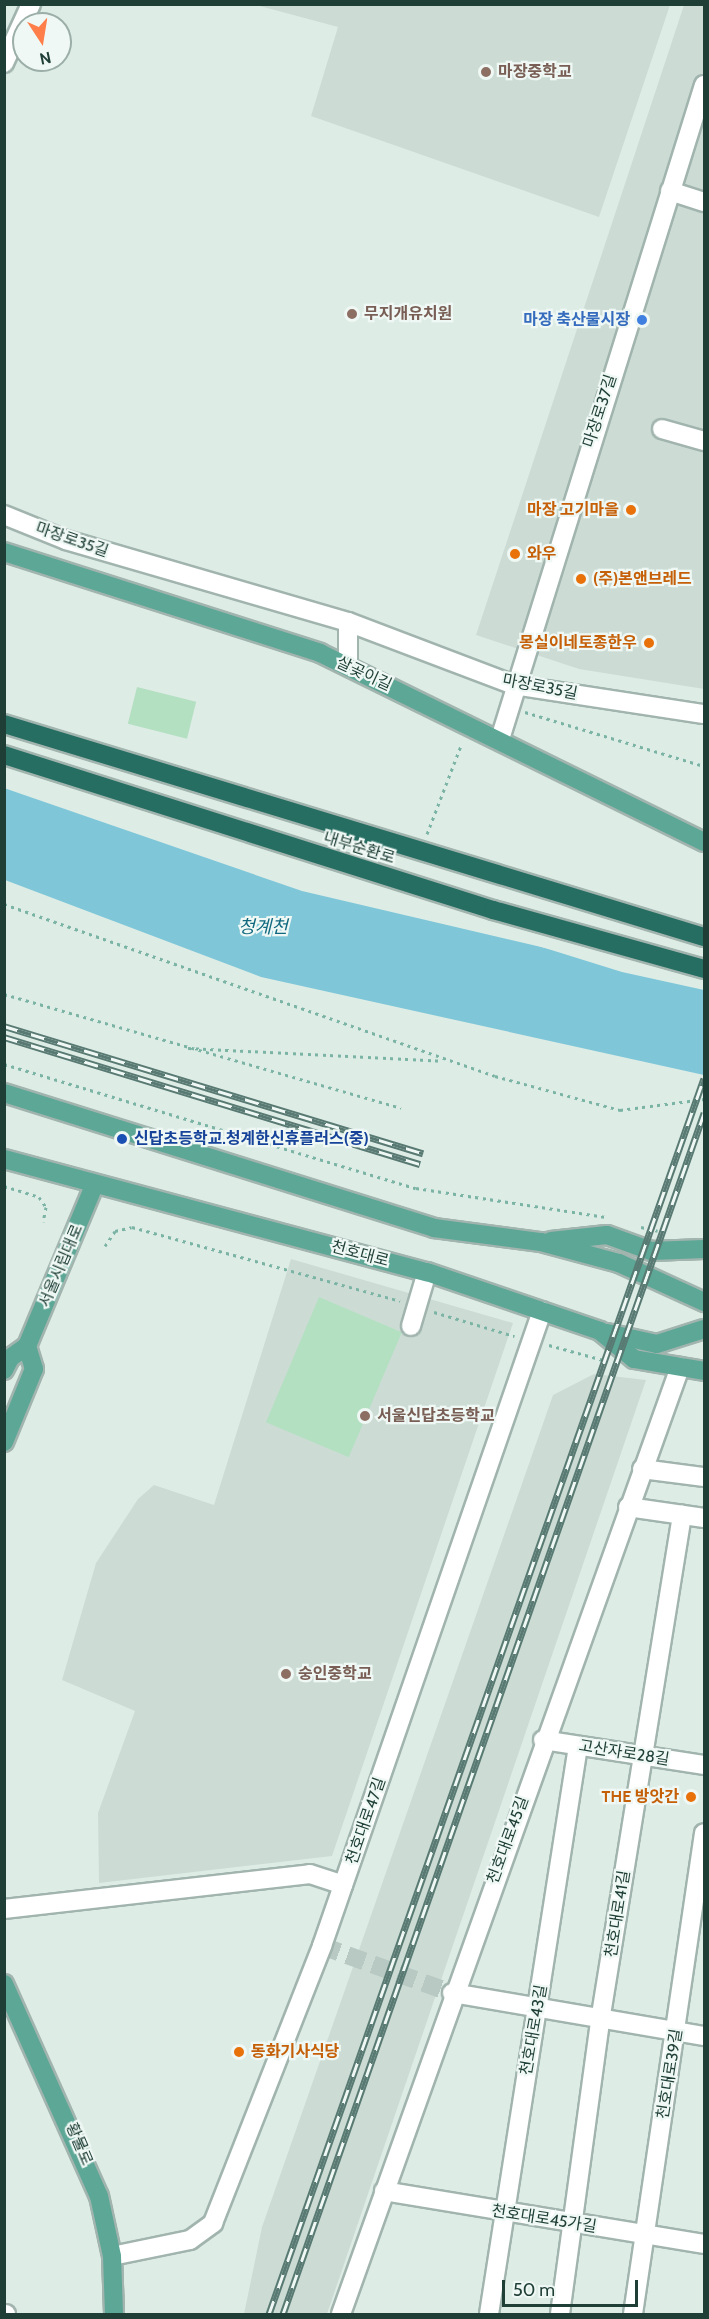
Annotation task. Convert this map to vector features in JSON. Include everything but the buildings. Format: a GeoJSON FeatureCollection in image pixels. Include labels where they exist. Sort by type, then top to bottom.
{"type":"FeatureCollection","features":[{"type":"Feature","properties":{"kind":"highway","name":"내부순환로"},"geometry":{"type":"LineString","coordinates":[[4,724],[705,937]]}},
{"type":"Feature","properties":{"kind":"highway","name":"내부순환로"},"geometry":{"type":"LineString","coordinates":[[4,755],[493,910],[705,969]]}},
{"type":"Feature","properties":{"kind":"main road","name":"살곶이길"},"geometry":{"type":"LineString","coordinates":[[4,552],[348,666],[705,842]]}},
{"type":"Feature","properties":{"kind":"main road"},"geometry":{"type":"LineString","coordinates":[[4,1093],[434,1228],[541,1242],[619,1263],[705,1302]]}},
{"type":"Feature","properties":{"kind":"main road","name":"천호대로"},"geometry":{"type":"LineString","coordinates":[[4,1159],[94,1185],[427,1272],[600,1331],[634,1359],[705,1371]]}},
{"type":"Feature","properties":{"kind":"main road","name":"서울시립대로"},"geometry":{"type":"LineString","coordinates":[[4,1370],[10,1358],[27,1346],[94,1185]]}},
{"type":"Feature","properties":{"kind":"main road"},"geometry":{"type":"LineString","coordinates":[[541,1242],[607,1235],[651,1251],[705,1249]]}},
{"type":"Feature","properties":{"kind":"main road"},"geometry":{"type":"LineString","coordinates":[[600,1331],[657,1344],[705,1329]]}},
{"type":"Feature","properties":{"kind":"main road"},"geometry":{"type":"LineString","coordinates":[[4,1442],[34,1369],[27,1346]]}},
{"type":"Feature","properties":{"kind":"main road","name":"황물로"},"geometry":{"type":"LineString","coordinates":[[4,1984],[89,2166],[112,2256],[114,2314]]}},
{"type":"Feature","properties":{"kind":"street"},"geometry":{"type":"LineString","coordinates":[[4,63],[31,4]]}},
{"type":"Feature","properties":{"kind":"street","name":"마장로37길"},"geometry":{"type":"LineString","coordinates":[[500,739],[514,685],[705,84]]}},
{"type":"Feature","properties":{"kind":"street"},"geometry":{"type":"LineString","coordinates":[[670,191],[705,202]]}},
{"type":"Feature","properties":{"kind":"street"},"geometry":{"type":"LineString","coordinates":[[662,429],[705,441]]}},
{"type":"Feature","properties":{"kind":"street","name":"마장로35길"},"geometry":{"type":"LineString","coordinates":[[4,516],[66,540],[348,622],[514,685],[705,714]]}},
{"type":"Feature","properties":{"kind":"street"},"geometry":{"type":"LineString","coordinates":[[348,622],[348,666]]}},
{"type":"Feature","properties":{"kind":"street"},"geometry":{"type":"LineString","coordinates":[[411,1326],[427,1272]]}},
{"type":"Feature","properties":{"kind":"street","name":"천호대로47길"},"geometry":{"type":"LineString","coordinates":[[112,2256],[190,2240],[213,2223],[344,1885],[542,1311]]}},
{"type":"Feature","properties":{"kind":"street","name":"천호대로45길"},"geometry":{"type":"LineString","coordinates":[[341,2314],[452,1993],[680,1367]]}},
{"type":"Feature","properties":{"kind":"street"},"geometry":{"type":"LineString","coordinates":[[642,1469],[705,1477]]}},
{"type":"Feature","properties":{"kind":"street"},"geometry":{"type":"LineString","coordinates":[[628,1507],[705,1518]]}},
{"type":"Feature","properties":{"kind":"street","name":"천호대로41길"},"geometry":{"type":"LineString","coordinates":[[560,2314],[600,2020],[682,1515]]}},
{"type":"Feature","properties":{"kind":"street","name":"고산자로28길"},"geometry":{"type":"LineString","coordinates":[[543,1740],[705,1765]]}},
{"type":"Feature","properties":{"kind":"street","name":"천호대로43길"},"geometry":{"type":"LineString","coordinates":[[489,2314],[578,1746]]}},
{"type":"Feature","properties":{"kind":"street","name":"천호대로39길"},"geometry":{"type":"LineString","coordinates":[[633,2314],[705,1833]]}},
{"type":"Feature","properties":{"kind":"street"},"geometry":{"type":"LineString","coordinates":[[4,1909],[310,1874],[344,1885]]}},
{"type":"Feature","properties":{"kind":"street"},"geometry":{"type":"LineString","coordinates":[[452,1993],[536,2011],[705,2036]]}},
{"type":"Feature","properties":{"kind":"street","name":"천호대로45가길"},"geometry":{"type":"LineString","coordinates":[[384,2190],[504,2214],[705,2244]]}},
{"type":"Feature","properties":{"kind":"path"},"geometry":{"type":"LineString","coordinates":[[522,711],[705,766]]}},
{"type":"Feature","properties":{"kind":"path"},"geometry":{"type":"LineString","coordinates":[[424,841],[462,743]]}},
{"type":"Feature","properties":{"kind":"path"},"geometry":{"type":"LineString","coordinates":[[4,904],[447,1061],[620,1110],[705,1099]]}},
{"type":"Feature","properties":{"kind":"path"},"geometry":{"type":"LineString","coordinates":[[4,994],[180,1047],[402,1108]]}},
{"type":"Feature","properties":{"kind":"path"},"geometry":{"type":"LineString","coordinates":[[180,1047],[447,1061]]}},
{"type":"Feature","properties":{"kind":"path"},"geometry":{"type":"LineString","coordinates":[[4,1064],[416,1188],[540,1206]]}},
{"type":"Feature","properties":{"kind":"path"},"geometry":{"type":"LineString","coordinates":[[4,1186],[39,1197],[46,1207],[43,1222]]}},
{"type":"Feature","properties":{"kind":"path"},"geometry":{"type":"LineString","coordinates":[[105,1246],[115,1231],[132,1227],[402,1302]]}},
{"type":"Feature","properties":{"kind":"path"},"geometry":{"type":"LineString","coordinates":[[432,1311],[620,1365]]}},
{"type":"Feature","properties":{"kind":"shaded area","name":"마장중학교"},"geometry":{"type":"Polygon","coordinates":[[[670,4],[599,217],[311,116],[338,27],[256,5],[670,4]]]}},
{"type":"Feature","properties":{"kind":"shaded area","name":"마장 축산물시장"},"geometry":{"type":"Polygon","coordinates":[[[684,5],[704,5],[704,689],[579,669],[476,635],[684,5]]]}},
{"type":"Feature","properties":{"kind":"shaded area"},"geometry":{"type":"Polygon","coordinates":[[[291,1259],[513,1323],[332,1856],[99,1883],[98,1813],[135,1711],[62,1680],[96,1563],[138,1499],[154,1485],[214,1505],[291,1259]]]}},
{"type":"Feature","properties":{"kind":"shaded area"},"geometry":{"type":"Polygon","coordinates":[[[594,1374],[646,1380],[327,2314],[244,2314],[262,2227],[553,1395],[594,1374]]]}},
{"type":"Feature","properties":{"kind":"green space"},"geometry":{"type":"Polygon","coordinates":[[[137,687],[196,702],[187,739],[128,724],[137,687]]]}},
{"type":"Feature","properties":{"kind":"green space"},"geometry":{"type":"Polygon","coordinates":[[[319,1297],[402,1332],[349,1457],[266,1422],[319,1297]]]}},
{"type":"Feature","properties":{"kind":"water","name":"청계천"},"geometry":{"type":"Polygon","coordinates":[[[4,788],[302,891],[704,985],[704,1075],[261,977],[5,880],[4,788]]]}},
{"type":"Feature","properties":{"kind":"pier"},"geometry":{"type":"Polygon","coordinates":[[[497,933],[704,981],[704,990],[622,972],[497,933]]]}},
{"type":"Feature","properties":{"kind":"tunnel"},"geometry":{"type":"LineString","coordinates":[[322,1946],[452,1993]]}},
{"type":"Feature","properties":{"kind":"railway"},"geometry":{"type":"LineString","coordinates":[[4,1026],[423,1153]]}},
{"type":"Feature","properties":{"kind":"railway"},"geometry":{"type":"LineString","coordinates":[[4,1037],[420,1164]]}},
{"type":"Feature","properties":{"kind":"railway"},"geometry":{"type":"LineString","coordinates":[[269,2314],[704,1078]]}},
{"type":"Feature","properties":{"kind":"railway"},"geometry":{"type":"LineString","coordinates":[[283,2314],[704,1113]]}},
{"type":"Feature","properties":{"kind":"place","name":"마장중학교"},"geometry":{"type":"Point","coordinates":[486,72]}},
{"type":"Feature","properties":{"kind":"place","name":"무지개유치원"},"geometry":{"type":"Point","coordinates":[352,314]}},
{"type":"Feature","properties":{"kind":"place","name":"마장 축산물시장"},"geometry":{"type":"Point","coordinates":[642,320]}},
{"type":"Feature","properties":{"kind":"place","name":"마장 고기마을"},"geometry":{"type":"Point","coordinates":[631,510]}},
{"type":"Feature","properties":{"kind":"place","name":"와우"},"geometry":{"type":"Point","coordinates":[515,554]}},
{"type":"Feature","properties":{"kind":"place","name":"(주)본앤브레드"},"geometry":{"type":"Point","coordinates":[581,579]}},
{"type":"Feature","properties":{"kind":"place","name":"몽실이네토종한우"},"geometry":{"type":"Point","coordinates":[649,643]}},
{"type":"Feature","properties":{"kind":"place","name":"신답초등학교.청계한신휴플러스(중)"},"geometry":{"type":"Point","coordinates":[122,1139]}},
{"type":"Feature","properties":{"kind":"place","name":"서울신답초등학교"},"geometry":{"type":"Point","coordinates":[365,1416]}},
{"type":"Feature","properties":{"kind":"place","name":"숭인중학교"},"geometry":{"type":"Point","coordinates":[286,1674]}},
{"type":"Feature","properties":{"kind":"place","name":"THE 방앗간"},"geometry":{"type":"Point","coordinates":[691,1797]}},
{"type":"Feature","properties":{"kind":"place","name":"동화기사식당"},"geometry":{"type":"Point","coordinates":[239,2052]}}]}
